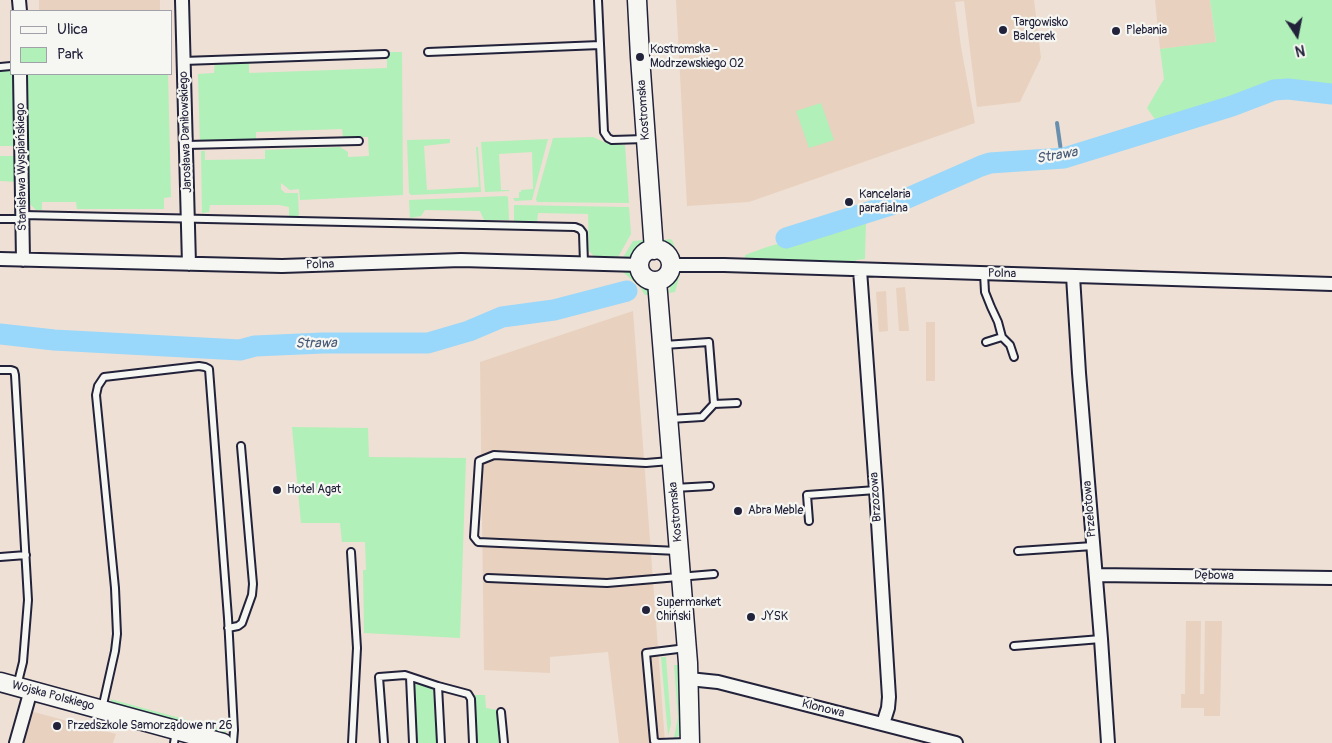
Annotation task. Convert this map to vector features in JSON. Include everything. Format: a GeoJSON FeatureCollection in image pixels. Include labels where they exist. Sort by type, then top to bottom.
{"type":"FeatureCollection","features":[{"type":"Feature","properties":{"kind":"street","name":"Jarosława Daniłowskiego"},"geometry":{"type":"LineString","coordinates":[[182,0],[189,264]]}},
{"type":"Feature","properties":{"kind":"street","name":"Kostromska"},"geometry":{"type":"LineString","coordinates":[[637,0],[654,250]]}},
{"type":"Feature","properties":{"kind":"street","name":"Stanisława Wyspiańskiego"},"geometry":{"type":"LineString","coordinates":[[20,75],[23,260]]}},
{"type":"Feature","properties":{"kind":"street"},"geometry":{"type":"LineString","coordinates":[[654,250],[666,253],[671,265],[666,277],[658,280],[651,280],[645,277],[641,272],[640,265],[644,254],[654,250]]}},
{"type":"Feature","properties":{"kind":"street","name":"Polna"},"geometry":{"type":"LineString","coordinates":[[0,259],[287,266],[461,260],[640,265]]}},
{"type":"Feature","properties":{"kind":"street","name":"Polna"},"geometry":{"type":"LineString","coordinates":[[671,265],[724,265],[1332,284]]}},
{"type":"Feature","properties":{"kind":"street","name":"Brzozowa"},"geometry":{"type":"LineString","coordinates":[[860,270],[889,697],[884,724]]}},
{"type":"Feature","properties":{"kind":"street","name":"Przelotowa"},"geometry":{"type":"LineString","coordinates":[[1073,276],[1078,373],[1096,575],[1108,743]]}},
{"type":"Feature","properties":{"kind":"street","name":"Kostromska"},"geometry":{"type":"LineString","coordinates":[[658,280],[687,648],[690,742]]}},
{"type":"Feature","properties":{"kind":"street","name":"Dębowa"},"geometry":{"type":"LineString","coordinates":[[1096,575],[1332,578]]}},
{"type":"Feature","properties":{"kind":"street","name":"Klonowa"},"geometry":{"type":"LineString","coordinates":[[689,678],[718,682],[956,743]]}},
{"type":"Feature","properties":{"kind":"street"},"geometry":{"type":"LineString","coordinates":[[16,686],[16,743]]}},
{"type":"Feature","properties":{"kind":"street","name":"Wojska Polskiego"},"geometry":{"type":"LineString","coordinates":[[16,686],[102,709],[175,737],[222,743]]}},
{"type":"Feature","properties":{"kind":"lane"},"geometry":{"type":"LineString","coordinates":[[598,0],[604,132],[612,140],[646,139]]}},
{"type":"Feature","properties":{"kind":"lane"},"geometry":{"type":"LineString","coordinates":[[428,52],[600,45]]}},
{"type":"Feature","properties":{"kind":"lane"},"geometry":{"type":"LineString","coordinates":[[183,61],[385,54]]}},
{"type":"Feature","properties":{"kind":"lane"},"geometry":{"type":"LineString","coordinates":[[186,145],[359,141]]}},
{"type":"Feature","properties":{"kind":"lane"},"geometry":{"type":"LineString","coordinates":[[0,219],[23,217],[188,218],[575,227],[583,233],[584,263]]}},
{"type":"Feature","properties":{"kind":"lane"},"geometry":{"type":"LineString","coordinates":[[984,274],[985,292],[998,322],[1002,337],[1010,345],[1014,357]]}},
{"type":"Feature","properties":{"kind":"lane"},"geometry":{"type":"LineString","coordinates":[[986,342],[1002,337]]}},
{"type":"Feature","properties":{"kind":"lane"},"geometry":{"type":"LineString","coordinates":[[662,345],[709,342],[714,404]]}},
{"type":"Feature","properties":{"kind":"lane"},"geometry":{"type":"LineString","coordinates":[[102,709],[117,634],[115,588],[96,395],[98,386],[104,377],[199,366],[209,369],[228,628],[234,730],[233,743]]}},
{"type":"Feature","properties":{"kind":"lane"},"geometry":{"type":"LineString","coordinates":[[0,370],[11,370],[14,371],[15,375],[26,555],[27,615],[23,662],[16,686]]}},
{"type":"Feature","properties":{"kind":"lane"},"geometry":{"type":"LineString","coordinates":[[668,419],[702,416],[714,404],[737,403]]}},
{"type":"Feature","properties":{"kind":"lane"},"geometry":{"type":"LineString","coordinates":[[228,628],[242,623],[252,595],[253,584],[241,446]]}},
{"type":"Feature","properties":{"kind":"lane"},"geometry":{"type":"LineString","coordinates":[[672,461],[646,463],[494,455],[479,461],[474,537],[478,542],[679,552]]}},
{"type":"Feature","properties":{"kind":"lane"},"geometry":{"type":"LineString","coordinates":[[674,488],[710,486]]}},
{"type":"Feature","properties":{"kind":"lane"},"geometry":{"type":"LineString","coordinates":[[809,521],[808,495],[876,490]]}},
{"type":"Feature","properties":{"kind":"lane"},"geometry":{"type":"LineString","coordinates":[[1018,551],[1093,546]]}},
{"type":"Feature","properties":{"kind":"lane"},"geometry":{"type":"LineString","coordinates":[[351,552],[357,648],[352,743]]}},
{"type":"Feature","properties":{"kind":"lane"},"geometry":{"type":"LineString","coordinates":[[0,557],[26,555]]}},
{"type":"Feature","properties":{"kind":"lane"},"geometry":{"type":"LineString","coordinates":[[488,578],[607,583],[714,574]]}},
{"type":"Feature","properties":{"kind":"lane"},"geometry":{"type":"LineString","coordinates":[[1014,646],[1101,639]]}},
{"type":"Feature","properties":{"kind":"lane"},"geometry":{"type":"LineString","coordinates":[[687,648],[646,653],[654,741],[658,743],[670,741],[690,742]]}},
{"type":"Feature","properties":{"kind":"lane"},"geometry":{"type":"LineString","coordinates":[[384,743],[379,677],[405,675],[468,694],[471,699],[474,743]]}},
{"type":"Feature","properties":{"kind":"lane"},"geometry":{"type":"LineString","coordinates":[[410,677],[413,743]]}},
{"type":"Feature","properties":{"kind":"lane"},"geometry":{"type":"LineString","coordinates":[[438,686],[441,743]]}},
{"type":"Feature","properties":{"kind":"lane"},"geometry":{"type":"LineString","coordinates":[[501,712],[504,743]]}},
{"type":"Feature","properties":{"kind":"shaded area"},"geometry":{"type":"Polygon","coordinates":[[[39,0],[160,0],[160,10],[39,10],[39,0]]]}},
{"type":"Feature","properties":{"kind":"shaded area"},"geometry":{"type":"Polygon","coordinates":[[[676,0],[1034,0],[1041,58],[1020,102],[977,107],[964,1],[955,2],[975,123],[749,202],[687,206],[676,0]]]}},
{"type":"Feature","properties":{"kind":"shaded area"},"geometry":{"type":"Polygon","coordinates":[[[1155,0],[1210,0],[1216,43],[1160,49],[1155,0]]]}},
{"type":"Feature","properties":{"kind":"shaded area"},"geometry":{"type":"Polygon","coordinates":[[[905,287],[909,331],[899,331],[896,288],[905,287]]]}},
{"type":"Feature","properties":{"kind":"shaded area"},"geometry":{"type":"Polygon","coordinates":[[[886,291],[888,331],[879,332],[876,292],[886,291]]]}},
{"type":"Feature","properties":{"kind":"shaded area"},"geometry":{"type":"Polygon","coordinates":[[[633,311],[665,743],[619,743],[608,652],[550,657],[550,673],[484,670],[480,362],[633,311]]]}},
{"type":"Feature","properties":{"kind":"shaded area"},"geometry":{"type":"Polygon","coordinates":[[[926,322],[935,322],[935,381],[926,381],[926,322]]]}},
{"type":"Feature","properties":{"kind":"shaded area"},"geometry":{"type":"Polygon","coordinates":[[[1186,621],[1201,621],[1200,694],[1204,694],[1205,621],[1222,621],[1220,716],[1204,716],[1204,708],[1181,708],[1181,694],[1185,694],[1186,621]]]}},
{"type":"Feature","properties":{"kind":"shaded area","name":"Przedszkole Samorządowe nr 26"},"geometry":{"type":"Polygon","coordinates":[[[30,711],[116,734],[113,743],[22,743],[30,711]]]}},
{"type":"Feature","properties":{"kind":"green space"},"geometry":{"type":"Polygon","coordinates":[[[1210,0],[1332,0],[1332,88],[1274,87],[1159,125],[1147,108],[1164,79],[1160,49],[1216,42],[1210,0]]]}},
{"type":"Feature","properties":{"kind":"green space"},"geometry":{"type":"Polygon","coordinates":[[[387,52],[402,52],[403,195],[300,200],[299,189],[290,190],[281,183],[281,189],[285,193],[298,193],[299,221],[289,221],[289,207],[279,205],[210,205],[209,212],[202,213],[201,151],[205,151],[205,160],[265,159],[265,150],[340,147],[348,152],[348,157],[369,156],[368,137],[343,137],[342,129],[256,132],[256,140],[200,145],[198,74],[214,73],[215,60],[249,59],[249,73],[387,68],[387,52]]]}},
{"type":"Feature","properties":{"kind":"green space"},"geometry":{"type":"Polygon","coordinates":[[[0,71],[10,71],[10,75],[13,75],[16,146],[0,146],[0,71]]]}},
{"type":"Feature","properties":{"kind":"green space"},"geometry":{"type":"Polygon","coordinates":[[[26,75],[168,75],[171,197],[164,198],[164,209],[77,209],[76,202],[42,202],[42,210],[36,210],[30,204],[26,75]]]}},
{"type":"Feature","properties":{"kind":"green space"},"geometry":{"type":"Polygon","coordinates":[[[821,103],[834,140],[809,148],[796,111],[821,103]]]}},
{"type":"Feature","properties":{"kind":"green space"},"geometry":{"type":"Polygon","coordinates":[[[593,137],[606,143],[625,145],[629,203],[537,202],[536,199],[553,138],[593,137]]]}},
{"type":"Feature","properties":{"kind":"green space"},"geometry":{"type":"Polygon","coordinates":[[[450,139],[450,143],[424,146],[427,190],[479,187],[476,147],[478,147],[481,192],[411,195],[409,193],[407,140],[450,139]]]}},
{"type":"Feature","properties":{"kind":"green space"},"geometry":{"type":"Polygon","coordinates":[[[548,139],[532,200],[515,201],[513,198],[519,198],[521,190],[533,189],[532,152],[499,154],[501,190],[509,191],[485,192],[481,142],[548,139]]]}},
{"type":"Feature","properties":{"kind":"green space"},"geometry":{"type":"Polygon","coordinates":[[[0,156],[17,156],[18,182],[0,181],[0,156]]]}},
{"type":"Feature","properties":{"kind":"green space"},"geometry":{"type":"Polygon","coordinates":[[[508,197],[509,220],[484,220],[480,211],[425,210],[421,216],[410,218],[409,200],[508,197]]]}},
{"type":"Feature","properties":{"kind":"green space"},"geometry":{"type":"Polygon","coordinates":[[[514,205],[629,207],[631,234],[617,259],[596,258],[589,251],[588,214],[538,213],[537,222],[514,221],[514,205]]]}},
{"type":"Feature","properties":{"kind":"green space"},"geometry":{"type":"Polygon","coordinates":[[[866,219],[865,259],[856,260],[855,264],[745,261],[745,255],[767,247],[866,219]]]}},
{"type":"Feature","properties":{"kind":"green space"},"geometry":{"type":"Polygon","coordinates":[[[670,239],[680,259],[665,248],[663,240],[670,239]]]}},
{"type":"Feature","properties":{"kind":"green space"},"geometry":{"type":"Polygon","coordinates":[[[643,240],[642,247],[636,254],[622,259],[633,241],[643,240]]]}},
{"type":"Feature","properties":{"kind":"green space"},"geometry":{"type":"Polygon","coordinates":[[[623,270],[642,278],[646,283],[649,295],[645,295],[640,287],[623,270]]]}},
{"type":"Feature","properties":{"kind":"green space"},"geometry":{"type":"Polygon","coordinates":[[[680,274],[675,292],[669,293],[671,282],[680,274]]]}},
{"type":"Feature","properties":{"kind":"green space"},"geometry":{"type":"Polygon","coordinates":[[[292,427],[368,428],[369,457],[466,458],[460,638],[364,633],[363,570],[366,570],[365,542],[342,542],[340,523],[301,523],[292,427]]]}},
{"type":"Feature","properties":{"kind":"green space"},"geometry":{"type":"Polygon","coordinates":[[[661,657],[666,657],[671,724],[668,736],[661,657]]]}},
{"type":"Feature","properties":{"kind":"green space"},"geometry":{"type":"Polygon","coordinates":[[[674,665],[678,665],[681,735],[674,738],[678,717],[674,665]]]}},
{"type":"Feature","properties":{"kind":"green space"},"geometry":{"type":"Polygon","coordinates":[[[413,684],[428,686],[433,690],[437,743],[417,743],[413,684]]]}},
{"type":"Feature","properties":{"kind":"green space"},"geometry":{"type":"Polygon","coordinates":[[[474,695],[485,695],[486,708],[497,710],[499,743],[476,743],[474,695]]]}},
{"type":"Feature","properties":{"kind":"green space"},"geometry":{"type":"Polygon","coordinates":[[[110,699],[191,721],[190,725],[113,703],[110,699]]]}},
{"type":"Feature","properties":{"kind":"green space"},"geometry":{"type":"Polygon","coordinates":[[[200,723],[227,731],[224,734],[199,727],[200,723]]]}},
{"type":"Feature","properties":{"kind":"water"},"geometry":{"type":"Polygon","coordinates":[[[627,289],[629,293],[603,301],[599,293],[604,295],[627,289]]]}},
{"type":"Feature","properties":{"kind":"waterway","name":"Strawa"},"geometry":{"type":"LineString","coordinates":[[786,238],[894,204],[990,163],[1064,158],[1232,106],[1274,90],[1288,89],[1332,94]]}},
{"type":"Feature","properties":{"kind":"waterway"},"geometry":{"type":"LineString","coordinates":[[1057,123],[1062,158]]}},
{"type":"Feature","properties":{"kind":"waterway","name":"Strawa"},"geometry":{"type":"LineString","coordinates":[[0,334],[54,340],[240,350],[255,346],[323,343],[428,343],[469,331],[502,317],[554,310],[627,291]]}},
{"type":"Feature","properties":{"kind":"place","name":"Targowisko Balcerek"},"geometry":{"type":"Point","coordinates":[1003,30]}},
{"type":"Feature","properties":{"kind":"place","name":"Plebania"},"geometry":{"type":"Point","coordinates":[1116,31]}},
{"type":"Feature","properties":{"kind":"place","name":"Kostromska - Modrzewskiego 02"},"geometry":{"type":"Point","coordinates":[640,57]}},
{"type":"Feature","properties":{"kind":"place","name":"Kancelaria parafialna"},"geometry":{"type":"Point","coordinates":[849,202]}},
{"type":"Feature","properties":{"kind":"place","name":"Hotel Agat"},"geometry":{"type":"Point","coordinates":[277,490]}},
{"type":"Feature","properties":{"kind":"place","name":"Abra Meble"},"geometry":{"type":"Point","coordinates":[738,511]}},
{"type":"Feature","properties":{"kind":"place","name":"Supermarket Chiński"},"geometry":{"type":"Point","coordinates":[646,610]}},
{"type":"Feature","properties":{"kind":"place","name":"JYSK"},"geometry":{"type":"Point","coordinates":[751,617]}},
{"type":"Feature","properties":{"kind":"place","name":"Przedszkole Samorządowe nr 26"},"geometry":{"type":"Point","coordinates":[57,726]}}]}
